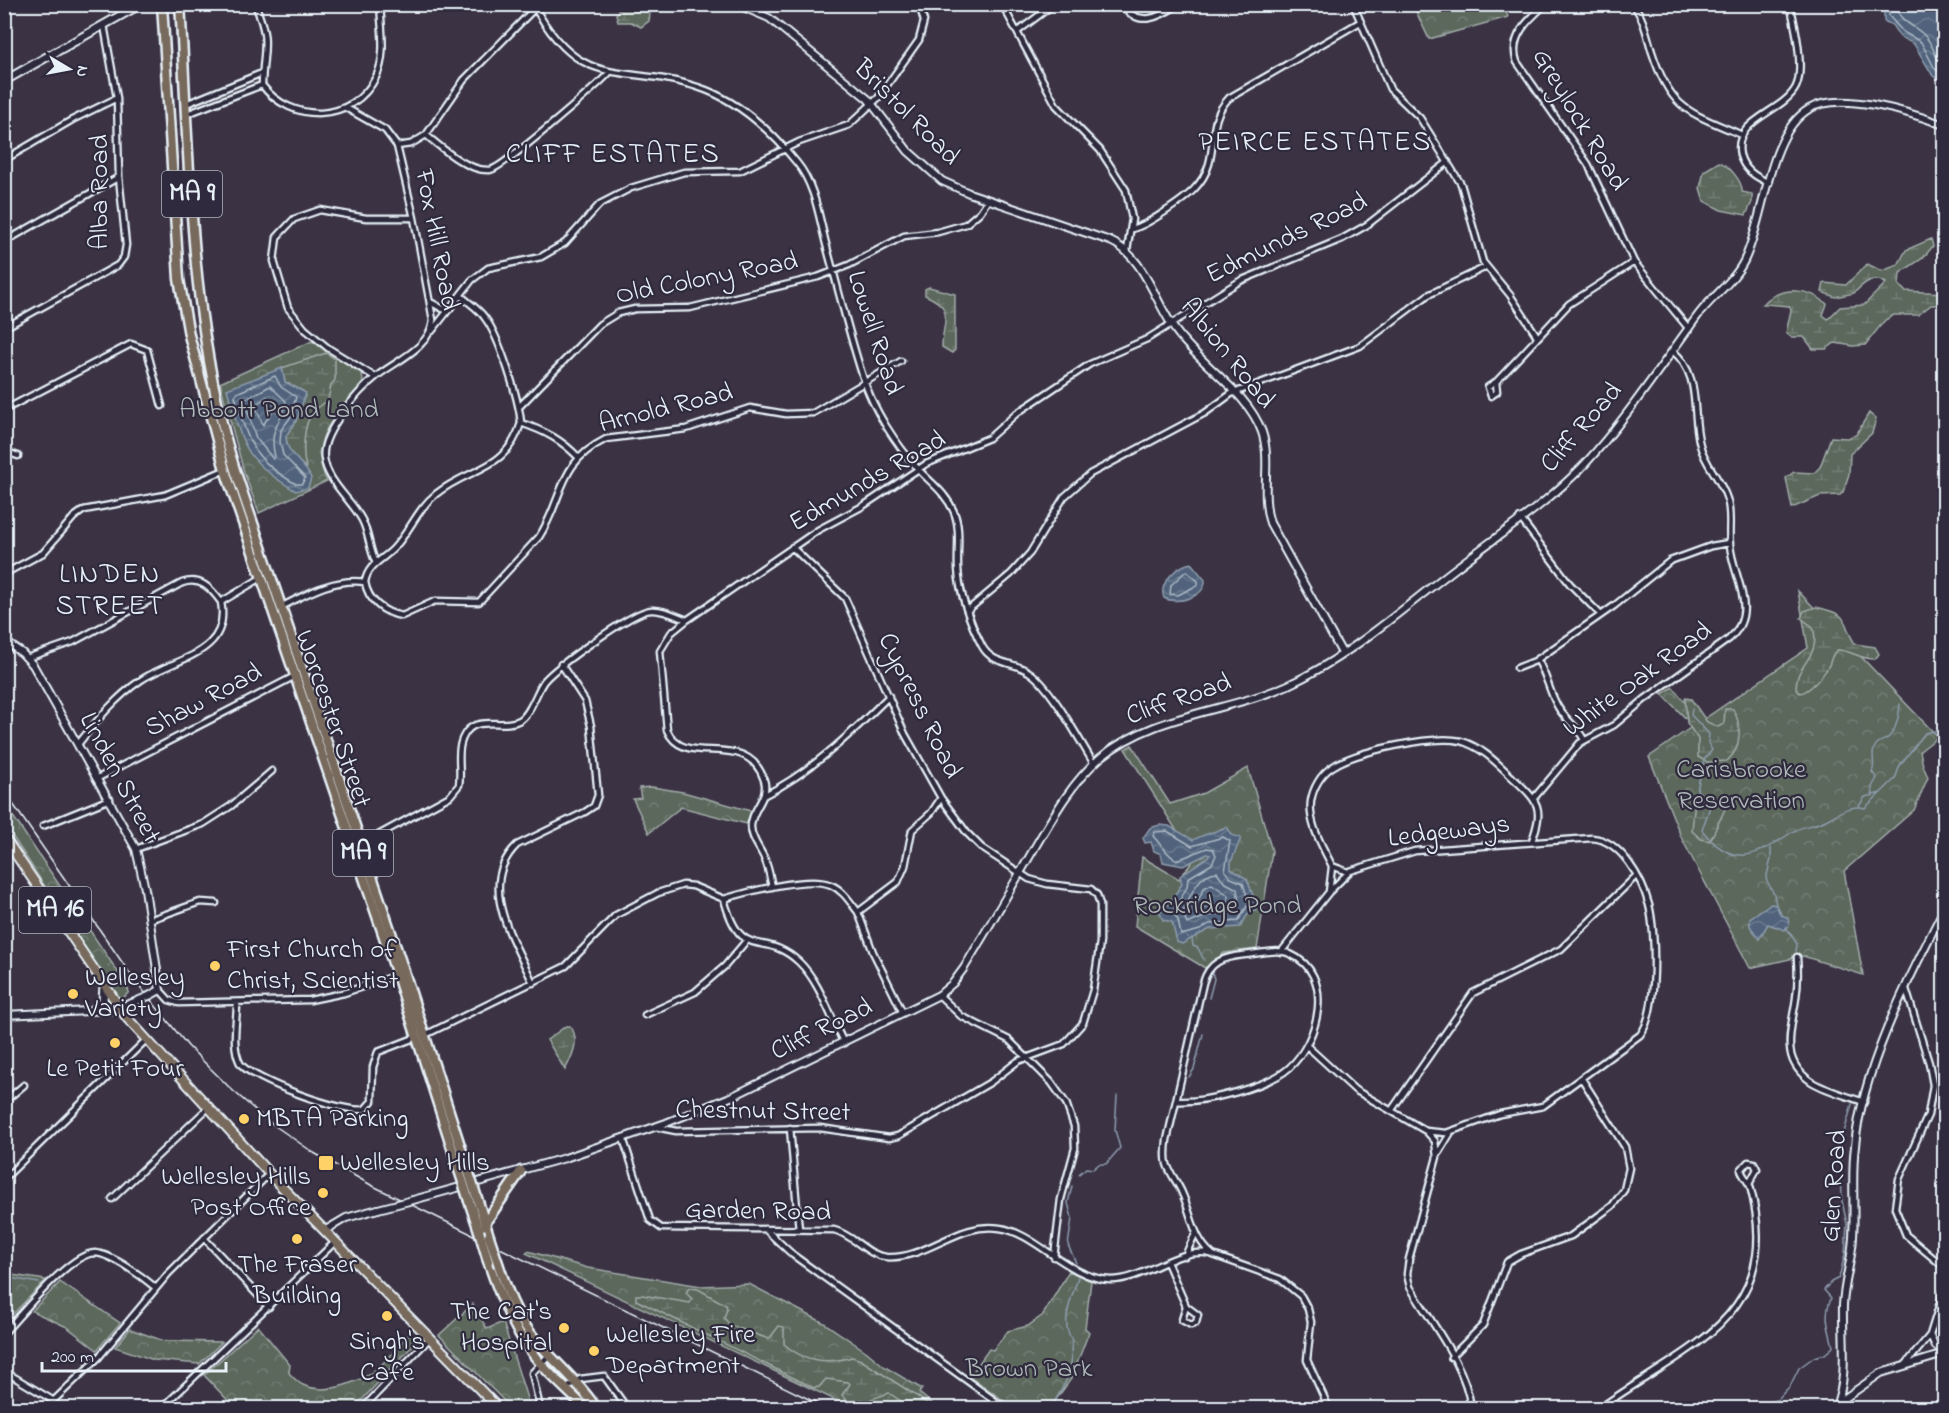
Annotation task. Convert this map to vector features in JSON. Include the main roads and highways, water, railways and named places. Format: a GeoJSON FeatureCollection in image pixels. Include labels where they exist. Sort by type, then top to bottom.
{"type":"FeatureCollection","features":[{"type":"Feature","properties":{"kind":"highway","name":"Worcester Street"},"geometry":{"type":"LineString","coordinates":[[162,4],[183,312],[225,470],[397,975],[421,1036]]}},
{"type":"Feature","properties":{"kind":"highway","name":"Worcester Street"},"geometry":{"type":"LineString","coordinates":[[180,4],[199,302],[209,370],[227,443],[421,1036],[473,1199],[488,1261],[511,1320],[540,1363],[585,1408]]}},
{"type":"Feature","properties":{"kind":"highway"},"geometry":{"type":"LineString","coordinates":[[172,162],[181,168],[190,165]]}},
{"type":"Feature","properties":{"kind":"highway"},"geometry":{"type":"LineString","coordinates":[[485,1223],[521,1171]]}},
{"type":"Feature","properties":{"kind":"highway","name":"Worcester Street"},"geometry":{"type":"LineString","coordinates":[[473,1199],[485,1223],[519,1316],[596,1408]]}},
{"type":"Feature","properties":{"kind":"main road"},"geometry":{"type":"LineString","coordinates":[[4,81],[141,4]]}},
{"type":"Feature","properties":{"kind":"main road","name":"MA 16"},"geometry":{"type":"LineString","coordinates":[[4,837],[105,985],[147,1039],[269,1174],[498,1408]]}},
{"type":"Feature","properties":{"kind":"main road"},"geometry":{"type":"LineString","coordinates":[[93,1010],[103,1001],[105,985]]}},
{"type":"Feature","properties":{"kind":"water"},"geometry":{"type":"Polygon","coordinates":[[[1884,5],[1921,5],[1944,16],[1944,83],[1933,76],[1914,44],[1900,37],[1892,25],[1884,21],[1884,5]]]}},
{"type":"Feature","properties":{"kind":"water"},"geometry":{"type":"Polygon","coordinates":[[[282,368],[285,382],[306,393],[296,421],[286,436],[289,449],[311,478],[308,488],[296,491],[278,480],[255,460],[242,438],[227,389],[282,368]]]}},
{"type":"Feature","properties":{"kind":"water"},"geometry":{"type":"Polygon","coordinates":[[[1191,563],[1205,580],[1201,591],[1183,600],[1164,598],[1166,581],[1175,571],[1191,563]]]}},
{"type":"Feature","properties":{"kind":"water","name":"Rockridge Pond"},"geometry":{"type":"Polygon","coordinates":[[[1160,825],[1169,826],[1193,840],[1227,827],[1232,835],[1241,838],[1231,862],[1231,869],[1247,879],[1257,906],[1255,910],[1250,911],[1240,927],[1210,929],[1182,944],[1177,942],[1172,922],[1163,920],[1160,913],[1182,884],[1180,876],[1210,855],[1207,854],[1183,866],[1163,862],[1161,854],[1154,851],[1151,842],[1145,843],[1143,838],[1150,828],[1160,825]]]}},
{"type":"Feature","properties":{"kind":"water"},"geometry":{"type":"Polygon","coordinates":[[[1770,904],[1776,905],[1780,914],[1788,918],[1789,925],[1785,930],[1768,924],[1759,939],[1750,926],[1750,918],[1770,904]]]}},
{"type":"Feature","properties":{"kind":"waterway"},"geometry":{"type":"LineString","coordinates":[[1873,796],[1872,787],[1877,778],[1872,772],[1874,749],[1894,730],[1900,704]]}},
{"type":"Feature","properties":{"kind":"waterway"},"geometry":{"type":"LineString","coordinates":[[1692,709],[1691,715],[1709,734],[1708,743],[1712,750],[1704,760],[1697,790],[1711,804],[1702,830],[1713,843],[1735,855],[1756,852],[1796,830],[1822,822],[1849,808],[1865,808],[1895,779],[1900,765],[1925,733],[1944,729]]}},
{"type":"Feature","properties":{"kind":"waterway"},"geometry":{"type":"LineString","coordinates":[[1859,806],[1865,797],[1881,793]]}},
{"type":"Feature","properties":{"kind":"waterway"},"geometry":{"type":"LineString","coordinates":[[1771,848],[1766,879],[1774,894],[1776,905]]}},
{"type":"Feature","properties":{"kind":"waterway"},"geometry":{"type":"LineString","coordinates":[[1144,897],[1150,900]]}},
{"type":"Feature","properties":{"kind":"waterway"},"geometry":{"type":"LineString","coordinates":[[1778,907],[1782,916]]}},
{"type":"Feature","properties":{"kind":"waterway"},"geometry":{"type":"LineString","coordinates":[[1786,927],[1797,944],[1796,951]]}},
{"type":"Feature","properties":{"kind":"waterway"},"geometry":{"type":"LineString","coordinates":[[1192,938],[1193,946],[1198,948],[1204,960]]}},
{"type":"Feature","properties":{"kind":"waterway"},"geometry":{"type":"LineString","coordinates":[[1209,998],[1214,979],[1212,972]]}},
{"type":"Feature","properties":{"kind":"waterway"},"geometry":{"type":"LineString","coordinates":[[1189,1077],[1194,1069],[1203,1034]]}},
{"type":"Feature","properties":{"kind":"waterway"},"geometry":{"type":"LineString","coordinates":[[1079,1174],[1086,1168],[1093,1169],[1099,1164],[1106,1164],[1120,1148],[1115,1130],[1117,1096]]}},
{"type":"Feature","properties":{"kind":"waterway"},"geometry":{"type":"LineString","coordinates":[[1843,1136],[1852,1104]]}},
{"type":"Feature","properties":{"kind":"waterway"},"geometry":{"type":"LineString","coordinates":[[1762,1408],[1765,1403],[1777,1400],[1790,1386],[1799,1368],[1833,1347],[1827,1317],[1831,1298],[1824,1290],[1831,1282],[1839,1278],[1845,1254],[1847,1224],[1842,1201],[1840,1142]]}},
{"type":"Feature","properties":{"kind":"waterway"},"geometry":{"type":"LineString","coordinates":[[1072,1186],[1068,1203],[1072,1218],[1068,1245],[1076,1263]]}},
{"type":"Feature","properties":{"kind":"waterway"},"geometry":{"type":"LineString","coordinates":[[4,1277],[39,1283]]}},
{"type":"Feature","properties":{"kind":"waterway"},"geometry":{"type":"LineString","coordinates":[[1050,1408],[1071,1366],[1072,1340],[1068,1333],[1067,1317],[1078,1277]]}},
{"type":"Feature","properties":{"kind":"railway"},"geometry":{"type":"LineString","coordinates":[[4,791],[133,978],[188,1046],[231,1089],[268,1121],[314,1153],[371,1185],[827,1408]]}},
{"type":"Feature","properties":{"kind":"place","name":"First Church of Christ, Scientist"},"geometry":{"type":"Point","coordinates":[215,966]}},
{"type":"Feature","properties":{"kind":"place","name":"Wellesley Variety"},"geometry":{"type":"Point","coordinates":[73,994]}},
{"type":"Feature","properties":{"kind":"place","name":"Le Petit Four"},"geometry":{"type":"Point","coordinates":[115,1043]}},
{"type":"Feature","properties":{"kind":"place","name":"MBTA Parking"},"geometry":{"type":"Point","coordinates":[244,1119]}},
{"type":"Feature","properties":{"kind":"place","name":"Wellesley Hills"},"geometry":{"type":"Point","coordinates":[326,1163]}},
{"type":"Feature","properties":{"kind":"place","name":"Wellesley Hills Post Office"},"geometry":{"type":"Point","coordinates":[323,1193]}},
{"type":"Feature","properties":{"kind":"place","name":"The Fraser Building"},"geometry":{"type":"Point","coordinates":[297,1239]}},
{"type":"Feature","properties":{"kind":"place","name":"Singh's Cafe"},"geometry":{"type":"Point","coordinates":[387,1316]}},
{"type":"Feature","properties":{"kind":"place","name":"The Cat's Hospital"},"geometry":{"type":"Point","coordinates":[564,1328]}},
{"type":"Feature","properties":{"kind":"place","name":"Wellesley Fire Department"},"geometry":{"type":"Point","coordinates":[594,1351]}},
{"type":"Feature","properties":{"kind":"district","name":"PEIRCE ESTATES"},"geometry":{"type":"Point","coordinates":[1315,143]}},
{"type":"Feature","properties":{"kind":"district","name":"CLIFF ESTATES"},"geometry":{"type":"Point","coordinates":[613,155]}},
{"type":"Feature","properties":{"kind":"district","name":"LINDEN STREET"},"geometry":{"type":"Point","coordinates":[110,591]}},
{"type":"Feature","properties":{"kind":"park label","name":"Abbott Pond Land"},"geometry":{"type":"Point","coordinates":[279,410]}},
{"type":"Feature","properties":{"kind":"park label","name":"Carisbrooke Reservation"},"geometry":{"type":"Point","coordinates":[1741,786]}},
{"type":"Feature","properties":{"kind":"park label","name":"Brown Park"},"geometry":{"type":"Point","coordinates":[1029,1369]}}]}
